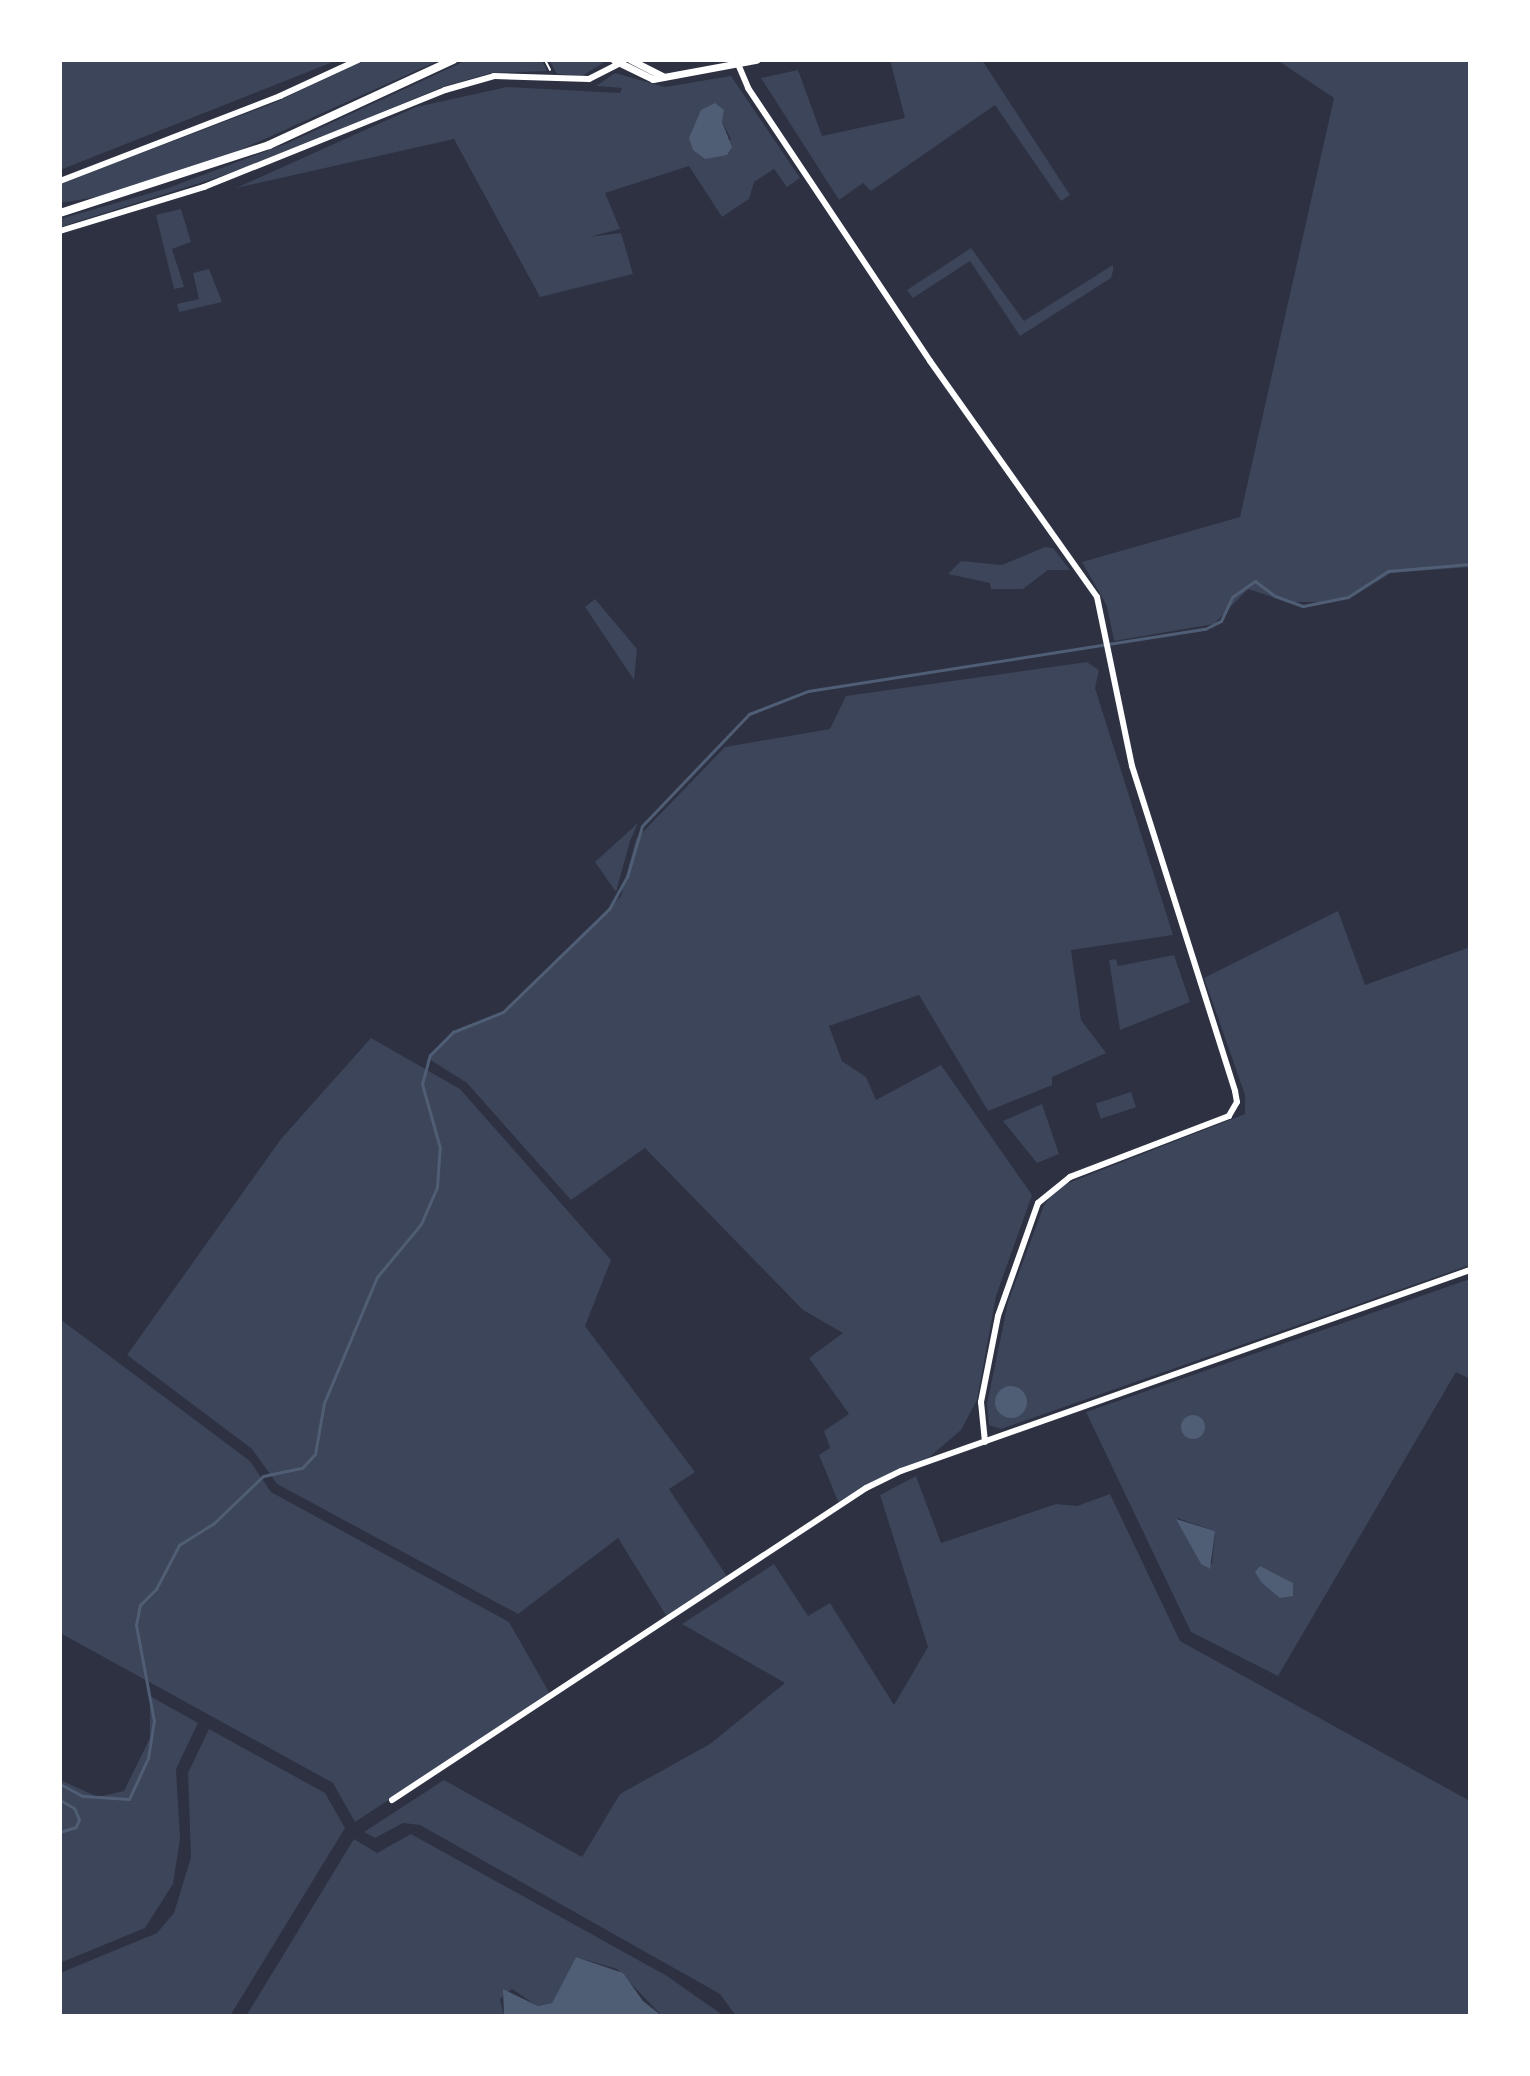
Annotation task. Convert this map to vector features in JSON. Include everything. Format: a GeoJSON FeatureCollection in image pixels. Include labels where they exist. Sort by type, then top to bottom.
{"type":"FeatureCollection","features":[{"type":"Feature","properties":{"kind":"main road"},"geometry":{"type":"LineString","coordinates":[[60,213],[175,180],[269,145],[453,60]]}},
{"type":"Feature","properties":{"kind":"street"},"geometry":{"type":"LineString","coordinates":[[60,181],[280,96],[358,60]]}},
{"type":"Feature","properties":{"kind":"street"},"geometry":{"type":"LineString","coordinates":[[631,60],[665,77]]}},
{"type":"Feature","properties":{"kind":"street"},"geometry":{"type":"LineString","coordinates":[[60,231],[204,187],[445,90],[494,76],[589,79],[616,62],[642,76],[665,77],[756,60]]}},
{"type":"Feature","properties":{"kind":"street"},"geometry":{"type":"LineString","coordinates":[[738,64],[748,88],[930,361],[1087,579],[1109,639],[1132,766],[1237,1102],[1229,1116],[1070,1177],[1038,1203],[998,1316],[981,1402],[985,1442]]}},
{"type":"Feature","properties":{"kind":"street"},"geometry":{"type":"LineString","coordinates":[[392,1800],[866,1488],[985,1442],[1470,1270]]}},
{"type":"Feature","properties":{"kind":"shaded area"},"geometry":{"type":"Polygon","coordinates":[[[60,60],[338,60],[60,170],[60,60]]]}},
{"type":"Feature","properties":{"kind":"shaded area"},"geometry":{"type":"Polygon","coordinates":[[[365,60],[440,60],[229,155],[109,195],[60,203],[60,184],[274,103],[365,60]]]}},
{"type":"Feature","properties":{"kind":"shaded area"},"geometry":{"type":"Polygon","coordinates":[[[467,60],[542,60],[547,71],[491,73],[445,86],[241,170],[60,227],[60,219],[168,188],[288,143],[467,60]]]}},
{"type":"Feature","properties":{"kind":"shaded area"},"geometry":{"type":"Polygon","coordinates":[[[549,60],[603,60],[603,63],[582,76],[557,74],[549,60]]]}},
{"type":"Feature","properties":{"kind":"shaded area"},"geometry":{"type":"Polygon","coordinates":[[[890,60],[982,60],[1070,195],[1061,201],[995,105],[871,191],[863,183],[839,200],[761,78],[798,70],[822,136],[905,118],[890,60]]]}},
{"type":"Feature","properties":{"kind":"shaded area"},"geometry":{"type":"Polygon","coordinates":[[[1277,60],[1470,60],[1470,567],[1391,573],[1352,597],[1331,602],[1287,602],[1248,589],[1214,624],[1114,641],[1107,606],[1082,562],[1240,517],[1334,98],[1277,60]]]}},
{"type":"Feature","properties":{"kind":"shaded area"},"geometry":{"type":"Polygon","coordinates":[[[615,73],[665,87],[731,76],[800,178],[787,187],[774,169],[754,182],[749,199],[722,217],[689,166],[605,193],[620,229],[589,237],[621,233],[633,274],[540,297],[454,139],[236,188],[416,107],[507,87],[620,93],[622,88],[596,86],[615,73]],[[722,122],[705,159],[731,139],[722,122]]]}},
{"type":"Feature","properties":{"kind":"shaded area"},"geometry":{"type":"Polygon","coordinates":[[[715,103],[724,110],[722,122],[732,147],[727,155],[705,159],[693,150],[689,138],[701,110],[715,103]]]}},
{"type":"Feature","properties":{"kind":"shaded area"},"geometry":{"type":"Polygon","coordinates":[[[181,209],[191,242],[172,249],[184,287],[174,289],[156,215],[181,209]]]}},
{"type":"Feature","properties":{"kind":"shaded area"},"geometry":{"type":"Polygon","coordinates":[[[971,248],[1024,321],[1113,265],[1113,271],[1111,278],[1020,336],[970,261],[913,298],[907,290],[971,248]]]}},
{"type":"Feature","properties":{"kind":"shaded area"},"geometry":{"type":"Polygon","coordinates":[[[209,269],[222,302],[179,312],[177,304],[199,299],[193,273],[209,269]]]}},
{"type":"Feature","properties":{"kind":"shaded area"},"geometry":{"type":"Polygon","coordinates":[[[1045,547],[1053,548],[1070,570],[1048,570],[1023,589],[991,589],[990,583],[948,574],[961,561],[1002,565],[1045,547]]]}},
{"type":"Feature","properties":{"kind":"shaded area"},"geometry":{"type":"Polygon","coordinates":[[[595,599],[637,649],[634,680],[585,607],[595,599]]]}},
{"type":"Feature","properties":{"kind":"shaded area"},"geometry":{"type":"Polygon","coordinates":[[[1087,662],[1099,670],[1095,688],[1173,935],[1071,950],[1081,1020],[1106,1053],[1052,1077],[1052,1085],[988,1111],[919,995],[829,1026],[842,1061],[866,1077],[876,1100],[941,1065],[1032,1195],[996,1296],[977,1400],[961,1430],[926,1460],[892,1473],[840,1506],[819,1455],[830,1448],[824,1431],[849,1414],[809,1358],[843,1333],[803,1310],[645,1148],[571,1200],[467,1083],[429,1059],[453,1033],[504,1013],[621,896],[636,839],[725,747],[830,729],[846,696],[1087,662]]]}},
{"type":"Feature","properties":{"kind":"shaded area"},"geometry":{"type":"Polygon","coordinates":[[[638,823],[630,841],[616,892],[595,862],[638,823]]]}},
{"type":"Feature","properties":{"kind":"shaded area"},"geometry":{"type":"Polygon","coordinates":[[[1338,911],[1365,985],[1470,947],[1470,1265],[1001,1429],[989,1425],[987,1404],[1008,1302],[1044,1205],[1058,1187],[1245,1114],[1245,1095],[1204,978],[1338,911]]]}},
{"type":"Feature","properties":{"kind":"shaded area"},"geometry":{"type":"Polygon","coordinates":[[[1174,955],[1190,1002],[1120,1030],[1109,960],[1116,959],[1118,966],[1174,955]]]}},
{"type":"Feature","properties":{"kind":"shaded area"},"geometry":{"type":"Polygon","coordinates":[[[371,1038],[460,1089],[611,1260],[585,1326],[695,1472],[669,1489],[728,1578],[667,1617],[618,1538],[518,1614],[277,1484],[252,1449],[127,1355],[281,1139],[371,1038]]]}},
{"type":"Feature","properties":{"kind":"shaded area"},"geometry":{"type":"Polygon","coordinates":[[[1131,1092],[1136,1107],[1101,1119],[1096,1103],[1131,1092]]]}},
{"type":"Feature","properties":{"kind":"shaded area"},"geometry":{"type":"Polygon","coordinates":[[[1042,1104],[1059,1154],[1037,1163],[1003,1121],[1042,1104]]]}},
{"type":"Feature","properties":{"kind":"shaded area"},"geometry":{"type":"Polygon","coordinates":[[[1470,1279],[1470,1379],[1456,1372],[1278,1676],[1191,1632],[1086,1412],[1470,1279]],[[1177,1518],[1201,1564],[1212,1564],[1215,1531],[1177,1518]]]}},
{"type":"Feature","properties":{"kind":"shaded area"},"geometry":{"type":"Polygon","coordinates":[[[60,1319],[250,1461],[271,1492],[509,1622],[550,1694],[355,1822],[333,1783],[60,1633],[60,1319]]]}},
{"type":"Feature","properties":{"kind":"shaded area"},"geometry":{"type":"Polygon","coordinates":[[[1011,1386],[1022,1391],[1027,1402],[1022,1413],[1011,1418],[1000,1413],[995,1402],[1000,1391],[1011,1386]]]}},
{"type":"Feature","properties":{"kind":"shaded area"},"geometry":{"type":"Polygon","coordinates":[[[1193,1415],[1202,1418],[1205,1427],[1202,1436],[1193,1439],[1184,1436],[1181,1427],[1184,1418],[1193,1415]]]}},
{"type":"Feature","properties":{"kind":"shaded area"},"geometry":{"type":"Polygon","coordinates":[[[916,1476],[941,1543],[1056,1504],[1077,1506],[1110,1494],[1180,1641],[1470,1801],[1470,2016],[736,2016],[720,1994],[420,1825],[403,1823],[375,1838],[364,1832],[444,1780],[582,1857],[620,1794],[710,1744],[785,1683],[682,1624],[774,1564],[808,1616],[830,1603],[894,1705],[928,1647],[880,1495],[916,1476]]]}},
{"type":"Feature","properties":{"kind":"shaded area"},"geometry":{"type":"Polygon","coordinates":[[[1176,1519],[1215,1531],[1210,1569],[1201,1564],[1176,1519]]]}},
{"type":"Feature","properties":{"kind":"shaded area"},"geometry":{"type":"Polygon","coordinates":[[[1260,1566],[1293,1583],[1293,1596],[1280,1598],[1262,1583],[1255,1572],[1260,1566]]]}},
{"type":"Feature","properties":{"kind":"shaded area"},"geometry":{"type":"Polygon","coordinates":[[[150,1696],[198,1723],[176,1769],[180,1839],[173,1884],[145,1928],[60,1963],[60,1780],[98,1797],[124,1791],[150,1738],[150,1696]]]}},
{"type":"Feature","properties":{"kind":"shaded area"},"geometry":{"type":"Polygon","coordinates":[[[209,1729],[325,1793],[345,1828],[230,2016],[60,2016],[60,1973],[157,1933],[174,1913],[191,1857],[188,1773],[209,1729]]]}},
{"type":"Feature","properties":{"kind":"shaded area"},"geometry":{"type":"Polygon","coordinates":[[[411,1834],[667,1976],[724,2016],[662,2016],[617,1969],[576,1957],[552,2003],[537,2006],[512,1989],[500,1999],[504,2016],[246,2016],[354,1839],[377,1853],[411,1834]]]}},
{"type":"Feature","properties":{"kind":"shaded area"},"geometry":{"type":"Polygon","coordinates":[[[576,1957],[623,1973],[643,2001],[662,2016],[504,2016],[503,1989],[538,2006],[552,2003],[576,1957]]]}},
{"type":"Feature","properties":{"kind":"waterway"},"geometry":{"type":"LineString","coordinates":[[60,1784],[83,1796],[129,1799],[148,1758],[154,1721],[136,1625],[140,1605],[156,1589],[179,1545],[213,1524],[263,1476],[302,1468],[315,1454],[324,1403],[377,1277],[421,1224],[437,1187],[440,1148],[422,1084],[430,1055],[453,1032],[503,1012],[609,909],[627,877],[642,826],[749,714],[808,691],[1205,629],[1221,621],[1232,597],[1255,581],[1275,596],[1303,606],[1348,597],[1388,571],[1470,564]]}},
{"type":"Feature","properties":{"kind":"waterway"},"geometry":{"type":"LineString","coordinates":[[60,1800],[74,1808],[79,1819],[76,1827],[60,1832]]}}]}
